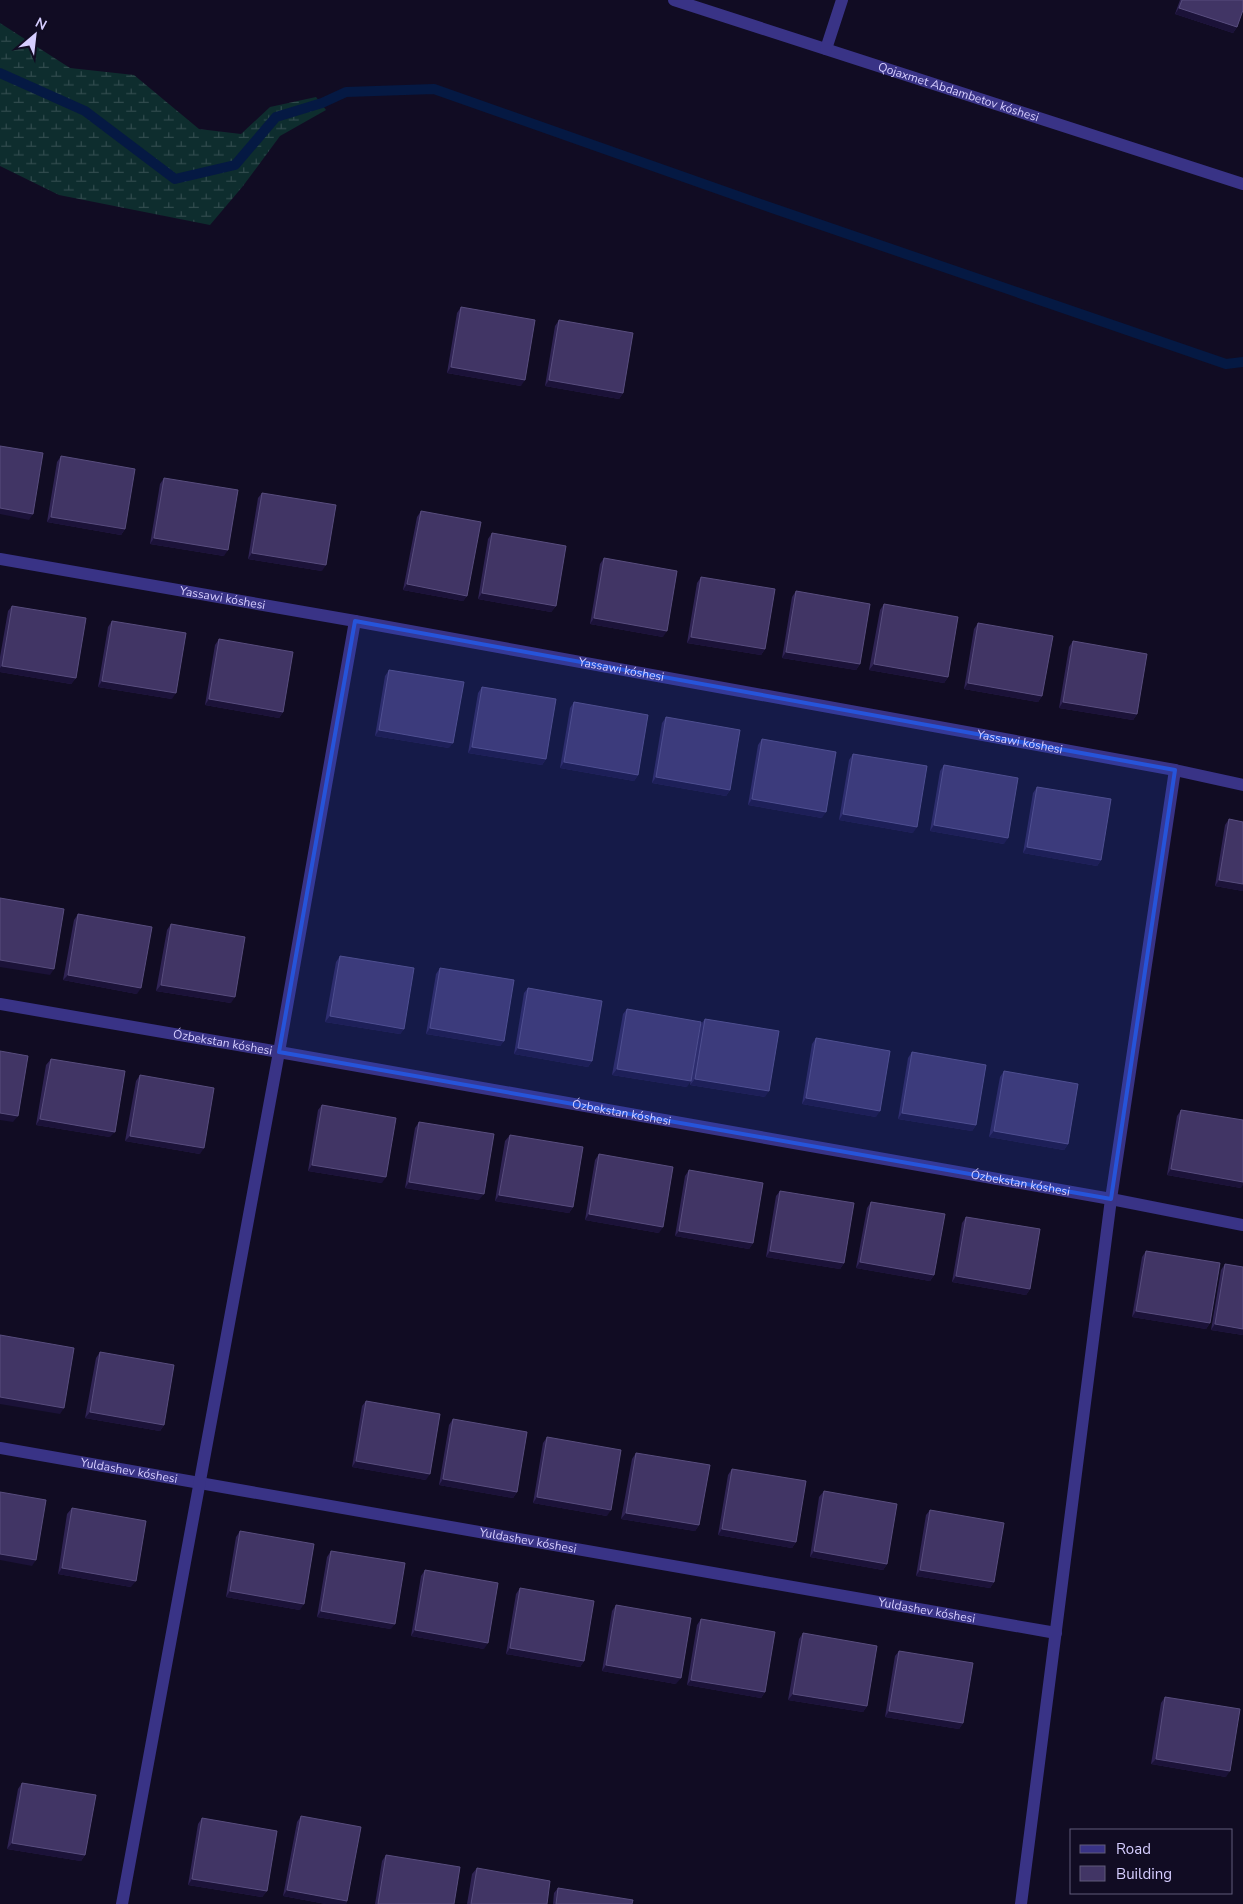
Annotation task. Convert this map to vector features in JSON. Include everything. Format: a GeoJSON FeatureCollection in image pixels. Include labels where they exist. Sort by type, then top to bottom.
{"type":"FeatureCollection","features":[{"type":"Feature","properties":{"kind":"street","name":"Qojaxmet Abdambetov kóshesi"},"geometry":{"type":"LineString","coordinates":[[674,0],[1243,184]]}},
{"type":"Feature","properties":{"kind":"street"},"geometry":{"type":"LineString","coordinates":[[826,49],[842,0]]}},
{"type":"Feature","properties":{"kind":"street","name":"Yassawi kóshesi"},"geometry":{"type":"LineString","coordinates":[[0,559],[355,620],[1176,770],[1243,784]]}},
{"type":"Feature","properties":{"kind":"street"},"geometry":{"type":"LineString","coordinates":[[122,1904],[279,1052],[355,620]]}},
{"type":"Feature","properties":{"kind":"street"},"geometry":{"type":"LineString","coordinates":[[1021,1904],[1111,1199],[1176,770]]}},
{"type":"Feature","properties":{"kind":"street","name":"Ózbekstan kóshesi"},"geometry":{"type":"LineString","coordinates":[[0,1004],[1111,1199],[1243,1224]]}},
{"type":"Feature","properties":{"kind":"street","name":"Yuldashev kóshesi"},"geometry":{"type":"LineString","coordinates":[[0,1448],[1056,1633]]}},
{"type":"Feature","properties":{"kind":"highlighted area"},"geometry":{"type":"Polygon","coordinates":[[[355,621],[1175,770],[1111,1199],[279,1052],[355,621]]]}},
{"type":"Feature","properties":{"kind":"green space"},"geometry":{"type":"Polygon","coordinates":[[[0,23],[70,68],[134,75],[199,129],[241,134],[270,107],[316,97],[326,110],[280,136],[243,186],[210,225],[59,195],[0,166],[0,23]]]}},
{"type":"Feature","properties":{"kind":"building"},"geometry":{"type":"Polygon","coordinates":[[[1182,0],[1243,0],[1243,10],[1237,27],[1179,8],[1182,0]]]}},
{"type":"Feature","properties":{"kind":"building"},"geometry":{"type":"Polygon","coordinates":[[[461,307],[535,320],[525,380],[451,367],[461,307]]]}},
{"type":"Feature","properties":{"kind":"building"},"geometry":{"type":"Polygon","coordinates":[[[559,320],[633,333],[623,393],[549,380],[559,320]]]}},
{"type":"Feature","properties":{"kind":"building"},"geometry":{"type":"Polygon","coordinates":[[[0,446],[43,453],[33,514],[0,508],[0,446]]]}},
{"type":"Feature","properties":{"kind":"building"},"geometry":{"type":"Polygon","coordinates":[[[61,456],[135,469],[125,529],[51,517],[61,456]]]}},
{"type":"Feature","properties":{"kind":"building"},"geometry":{"type":"Polygon","coordinates":[[[164,478],[238,490],[228,550],[154,538],[164,478]]]}},
{"type":"Feature","properties":{"kind":"building"},"geometry":{"type":"Polygon","coordinates":[[[262,493],[336,505],[326,565],[252,553],[262,493]]]}},
{"type":"Feature","properties":{"kind":"building"},"geometry":{"type":"Polygon","coordinates":[[[421,511],[481,522],[467,596],[407,584],[421,511]]]}},
{"type":"Feature","properties":{"kind":"building"},"geometry":{"type":"Polygon","coordinates":[[[492,533],[566,546],[556,606],[482,593],[492,533]]]}},
{"type":"Feature","properties":{"kind":"building"},"geometry":{"type":"Polygon","coordinates":[[[604,558],[677,571],[667,631],[594,618],[604,558]]]}},
{"type":"Feature","properties":{"kind":"building"},"geometry":{"type":"Polygon","coordinates":[[[701,577],[775,589],[765,649],[691,637],[701,577]]]}},
{"type":"Feature","properties":{"kind":"building"},"geometry":{"type":"Polygon","coordinates":[[[796,591],[870,604],[860,664],[786,652],[796,591]]]}},
{"type":"Feature","properties":{"kind":"building"},"geometry":{"type":"Polygon","coordinates":[[[884,604],[958,617],[948,677],[874,664],[884,604]]]}},
{"type":"Feature","properties":{"kind":"building"},"geometry":{"type":"Polygon","coordinates":[[[12,606],[86,618],[76,678],[2,666],[12,606]]]}},
{"type":"Feature","properties":{"kind":"building"},"geometry":{"type":"Polygon","coordinates":[[[112,621],[186,633],[176,693],[102,681],[112,621]]]}},
{"type":"Feature","properties":{"kind":"building"},"geometry":{"type":"Polygon","coordinates":[[[978,623],[1053,636],[1042,696],[968,683],[978,623]]]}},
{"type":"Feature","properties":{"kind":"building"},"geometry":{"type":"Polygon","coordinates":[[[219,639],[293,652],[283,712],[209,699],[219,639]]]}},
{"type":"Feature","properties":{"kind":"building"},"geometry":{"type":"Polygon","coordinates":[[[1073,641],[1147,654],[1137,714],[1063,702],[1073,641]]]}},
{"type":"Feature","properties":{"kind":"building"},"geometry":{"type":"Polygon","coordinates":[[[389,670],[464,682],[453,743],[379,730],[389,670]]]}},
{"type":"Feature","properties":{"kind":"building"},"geometry":{"type":"Polygon","coordinates":[[[482,687],[556,699],[546,759],[472,747],[482,687]]]}},
{"type":"Feature","properties":{"kind":"building"},"geometry":{"type":"Polygon","coordinates":[[[574,702],[648,715],[638,775],[564,762],[574,702]]]}},
{"type":"Feature","properties":{"kind":"building"},"geometry":{"type":"Polygon","coordinates":[[[666,717],[740,730],[730,790],[656,777],[666,717]]]}},
{"type":"Feature","properties":{"kind":"building"},"geometry":{"type":"Polygon","coordinates":[[[762,739],[836,752],[826,812],[752,799],[762,739]]]}},
{"type":"Feature","properties":{"kind":"building"},"geometry":{"type":"Polygon","coordinates":[[[853,754],[927,766],[917,827],[843,814],[853,754]]]}},
{"type":"Feature","properties":{"kind":"building"},"geometry":{"type":"Polygon","coordinates":[[[944,765],[1018,778],[1008,838],[934,825],[944,765]]]}},
{"type":"Feature","properties":{"kind":"building"},"geometry":{"type":"Polygon","coordinates":[[[1037,787],[1111,799],[1101,860],[1027,847],[1037,787]]]}},
{"type":"Feature","properties":{"kind":"building"},"geometry":{"type":"Polygon","coordinates":[[[1229,819],[1243,822],[1243,884],[1219,880],[1229,819]]]}},
{"type":"Feature","properties":{"kind":"building"},"geometry":{"type":"Polygon","coordinates":[[[0,898],[64,909],[54,969],[0,960],[0,898]]]}},
{"type":"Feature","properties":{"kind":"building"},"geometry":{"type":"Polygon","coordinates":[[[78,914],[152,927],[141,988],[68,975],[78,914]]]}},
{"type":"Feature","properties":{"kind":"building"},"geometry":{"type":"Polygon","coordinates":[[[171,924],[245,937],[235,997],[161,985],[171,924]]]}},
{"type":"Feature","properties":{"kind":"building"},"geometry":{"type":"Polygon","coordinates":[[[340,956],[414,968],[404,1029],[330,1016],[340,956]]]}},
{"type":"Feature","properties":{"kind":"building"},"geometry":{"type":"Polygon","coordinates":[[[440,968],[514,980],[504,1041],[430,1028],[440,968]]]}},
{"type":"Feature","properties":{"kind":"building"},"geometry":{"type":"Polygon","coordinates":[[[528,988],[602,1001],[592,1061],[518,1048],[528,988]]]}},
{"type":"Feature","properties":{"kind":"building"},"geometry":{"type":"Polygon","coordinates":[[[627,1009],[701,1022],[691,1081],[617,1069],[627,1009]]]}},
{"type":"Feature","properties":{"kind":"building"},"geometry":{"type":"Polygon","coordinates":[[[705,1019],[779,1031],[769,1091],[695,1079],[705,1019]]]}},
{"type":"Feature","properties":{"kind":"building"},"geometry":{"type":"Polygon","coordinates":[[[816,1038],[890,1051],[880,1111],[806,1098],[816,1038]]]}},
{"type":"Feature","properties":{"kind":"building"},"geometry":{"type":"Polygon","coordinates":[[[0,1051],[28,1056],[18,1116],[0,1113],[0,1051]]]}},
{"type":"Feature","properties":{"kind":"building"},"geometry":{"type":"Polygon","coordinates":[[[912,1052],[986,1065],[976,1125],[902,1113],[912,1052]]]}},
{"type":"Feature","properties":{"kind":"building"},"geometry":{"type":"Polygon","coordinates":[[[51,1059],[125,1071],[115,1132],[40,1119],[51,1059]]]}},
{"type":"Feature","properties":{"kind":"building"},"geometry":{"type":"Polygon","coordinates":[[[1004,1071],[1078,1084],[1068,1144],[994,1131],[1004,1071]]]}},
{"type":"Feature","properties":{"kind":"building"},"geometry":{"type":"Polygon","coordinates":[[[140,1075],[214,1088],[204,1148],[130,1136],[140,1075]]]}},
{"type":"Feature","properties":{"kind":"building"},"geometry":{"type":"Polygon","coordinates":[[[322,1105],[396,1118],[386,1177],[312,1165],[322,1105]]]}},
{"type":"Feature","properties":{"kind":"building"},"geometry":{"type":"Polygon","coordinates":[[[1181,1110],[1243,1120],[1243,1182],[1171,1169],[1181,1110]]]}},
{"type":"Feature","properties":{"kind":"building"},"geometry":{"type":"Polygon","coordinates":[[[419,1122],[494,1134],[484,1194],[409,1182],[419,1122]]]}},
{"type":"Feature","properties":{"kind":"building"},"geometry":{"type":"Polygon","coordinates":[[[510,1135],[583,1147],[573,1207],[499,1195],[510,1135]]]}},
{"type":"Feature","properties":{"kind":"building"},"geometry":{"type":"Polygon","coordinates":[[[599,1154],[673,1167],[663,1227],[589,1214],[599,1154]]]}},
{"type":"Feature","properties":{"kind":"building"},"geometry":{"type":"Polygon","coordinates":[[[689,1170],[763,1183],[753,1243],[679,1231],[689,1170]]]}},
{"type":"Feature","properties":{"kind":"building"},"geometry":{"type":"Polygon","coordinates":[[[780,1191],[854,1203],[844,1263],[770,1251],[780,1191]]]}},
{"type":"Feature","properties":{"kind":"building"},"geometry":{"type":"Polygon","coordinates":[[[871,1202],[945,1214],[934,1275],[860,1262],[871,1202]]]}},
{"type":"Feature","properties":{"kind":"building"},"geometry":{"type":"Polygon","coordinates":[[[966,1217],[1040,1229],[1030,1289],[956,1276],[966,1217]]]}},
{"type":"Feature","properties":{"kind":"building"},"geometry":{"type":"Polygon","coordinates":[[[1146,1251],[1220,1263],[1210,1323],[1136,1311],[1146,1251]]]}},
{"type":"Feature","properties":{"kind":"building"},"geometry":{"type":"Polygon","coordinates":[[[1225,1264],[1243,1267],[1243,1329],[1215,1324],[1225,1264]]]}},
{"type":"Feature","properties":{"kind":"building"},"geometry":{"type":"Polygon","coordinates":[[[0,1335],[74,1348],[64,1408],[0,1397],[0,1335]]]}},
{"type":"Feature","properties":{"kind":"building"},"geometry":{"type":"Polygon","coordinates":[[[100,1352],[174,1365],[164,1425],[90,1412],[100,1352]]]}},
{"type":"Feature","properties":{"kind":"building"},"geometry":{"type":"Polygon","coordinates":[[[366,1401],[440,1414],[430,1474],[356,1461],[366,1401]]]}},
{"type":"Feature","properties":{"kind":"building"},"geometry":{"type":"Polygon","coordinates":[[[453,1419],[527,1432],[517,1492],[443,1479],[453,1419]]]}},
{"type":"Feature","properties":{"kind":"building"},"geometry":{"type":"Polygon","coordinates":[[[547,1437],[621,1450],[611,1510],[537,1497],[547,1437]]]}},
{"type":"Feature","properties":{"kind":"building"},"geometry":{"type":"Polygon","coordinates":[[[636,1453],[710,1465],[699,1525],[626,1513],[636,1453]]]}},
{"type":"Feature","properties":{"kind":"building"},"geometry":{"type":"Polygon","coordinates":[[[732,1469],[806,1481],[796,1542],[722,1529],[732,1469]]]}},
{"type":"Feature","properties":{"kind":"building"},"geometry":{"type":"Polygon","coordinates":[[[824,1491],[897,1504],[887,1564],[814,1551],[824,1491]]]}},
{"type":"Feature","properties":{"kind":"building"},"geometry":{"type":"Polygon","coordinates":[[[0,1492],[46,1500],[36,1560],[0,1554],[0,1492]]]}},
{"type":"Feature","properties":{"kind":"building"},"geometry":{"type":"Polygon","coordinates":[[[72,1508],[146,1521],[136,1581],[62,1568],[72,1508]]]}},
{"type":"Feature","properties":{"kind":"building"},"geometry":{"type":"Polygon","coordinates":[[[930,1510],[1004,1523],[994,1582],[920,1570],[930,1510]]]}},
{"type":"Feature","properties":{"kind":"building"},"geometry":{"type":"Polygon","coordinates":[[[240,1531],[314,1544],[304,1604],[230,1591],[240,1531]]]}},
{"type":"Feature","properties":{"kind":"building"},"geometry":{"type":"Polygon","coordinates":[[[331,1551],[405,1563],[395,1624],[321,1611],[331,1551]]]}},
{"type":"Feature","properties":{"kind":"building"},"geometry":{"type":"Polygon","coordinates":[[[425,1570],[498,1583],[488,1643],[415,1630],[425,1570]]]}},
{"type":"Feature","properties":{"kind":"building"},"geometry":{"type":"Polygon","coordinates":[[[520,1588],[594,1601],[584,1661],[510,1648],[520,1588]]]}},
{"type":"Feature","properties":{"kind":"building"},"geometry":{"type":"Polygon","coordinates":[[[616,1605],[691,1618],[681,1678],[606,1665],[616,1605]]]}},
{"type":"Feature","properties":{"kind":"building"},"geometry":{"type":"Polygon","coordinates":[[[701,1619],[775,1632],[765,1692],[691,1680],[701,1619]]]}},
{"type":"Feature","properties":{"kind":"building"},"geometry":{"type":"Polygon","coordinates":[[[803,1633],[877,1646],[867,1706],[793,1694],[803,1633]]]}},
{"type":"Feature","properties":{"kind":"building"},"geometry":{"type":"Polygon","coordinates":[[[899,1651],[973,1663],[963,1723],[889,1711],[899,1651]]]}},
{"type":"Feature","properties":{"kind":"building"},"geometry":{"type":"Polygon","coordinates":[[[1165,1697],[1240,1709],[1230,1771],[1156,1759],[1165,1697]]]}},
{"type":"Feature","properties":{"kind":"building"},"geometry":{"type":"Polygon","coordinates":[[[22,1783],[96,1795],[85,1855],[12,1843],[22,1783]]]}},
{"type":"Feature","properties":{"kind":"building"},"geometry":{"type":"Polygon","coordinates":[[[301,1816],[361,1827],[347,1901],[287,1890],[301,1816]]]}},
{"type":"Feature","properties":{"kind":"building"},"geometry":{"type":"Polygon","coordinates":[[[202,1818],[277,1831],[267,1891],[192,1879],[202,1818]]]}},
{"type":"Feature","properties":{"kind":"building"},"geometry":{"type":"Polygon","coordinates":[[[386,1855],[460,1867],[454,1904],[378,1904],[386,1855]]]}},
{"type":"Feature","properties":{"kind":"building"},"geometry":{"type":"Polygon","coordinates":[[[477,1868],[550,1881],[547,1904],[471,1904],[477,1868]]]}},
{"type":"Feature","properties":{"kind":"building"},"geometry":{"type":"Polygon","coordinates":[[[558,1888],[633,1900],[632,1904],[556,1904],[558,1888]]]}},
{"type":"Feature","properties":{"kind":"waterway"},"geometry":{"type":"LineString","coordinates":[[0,73],[85,111],[175,179],[235,165],[276,117],[322,103],[346,92],[434,89],[772,208],[1226,364],[1243,362]]}}]}
